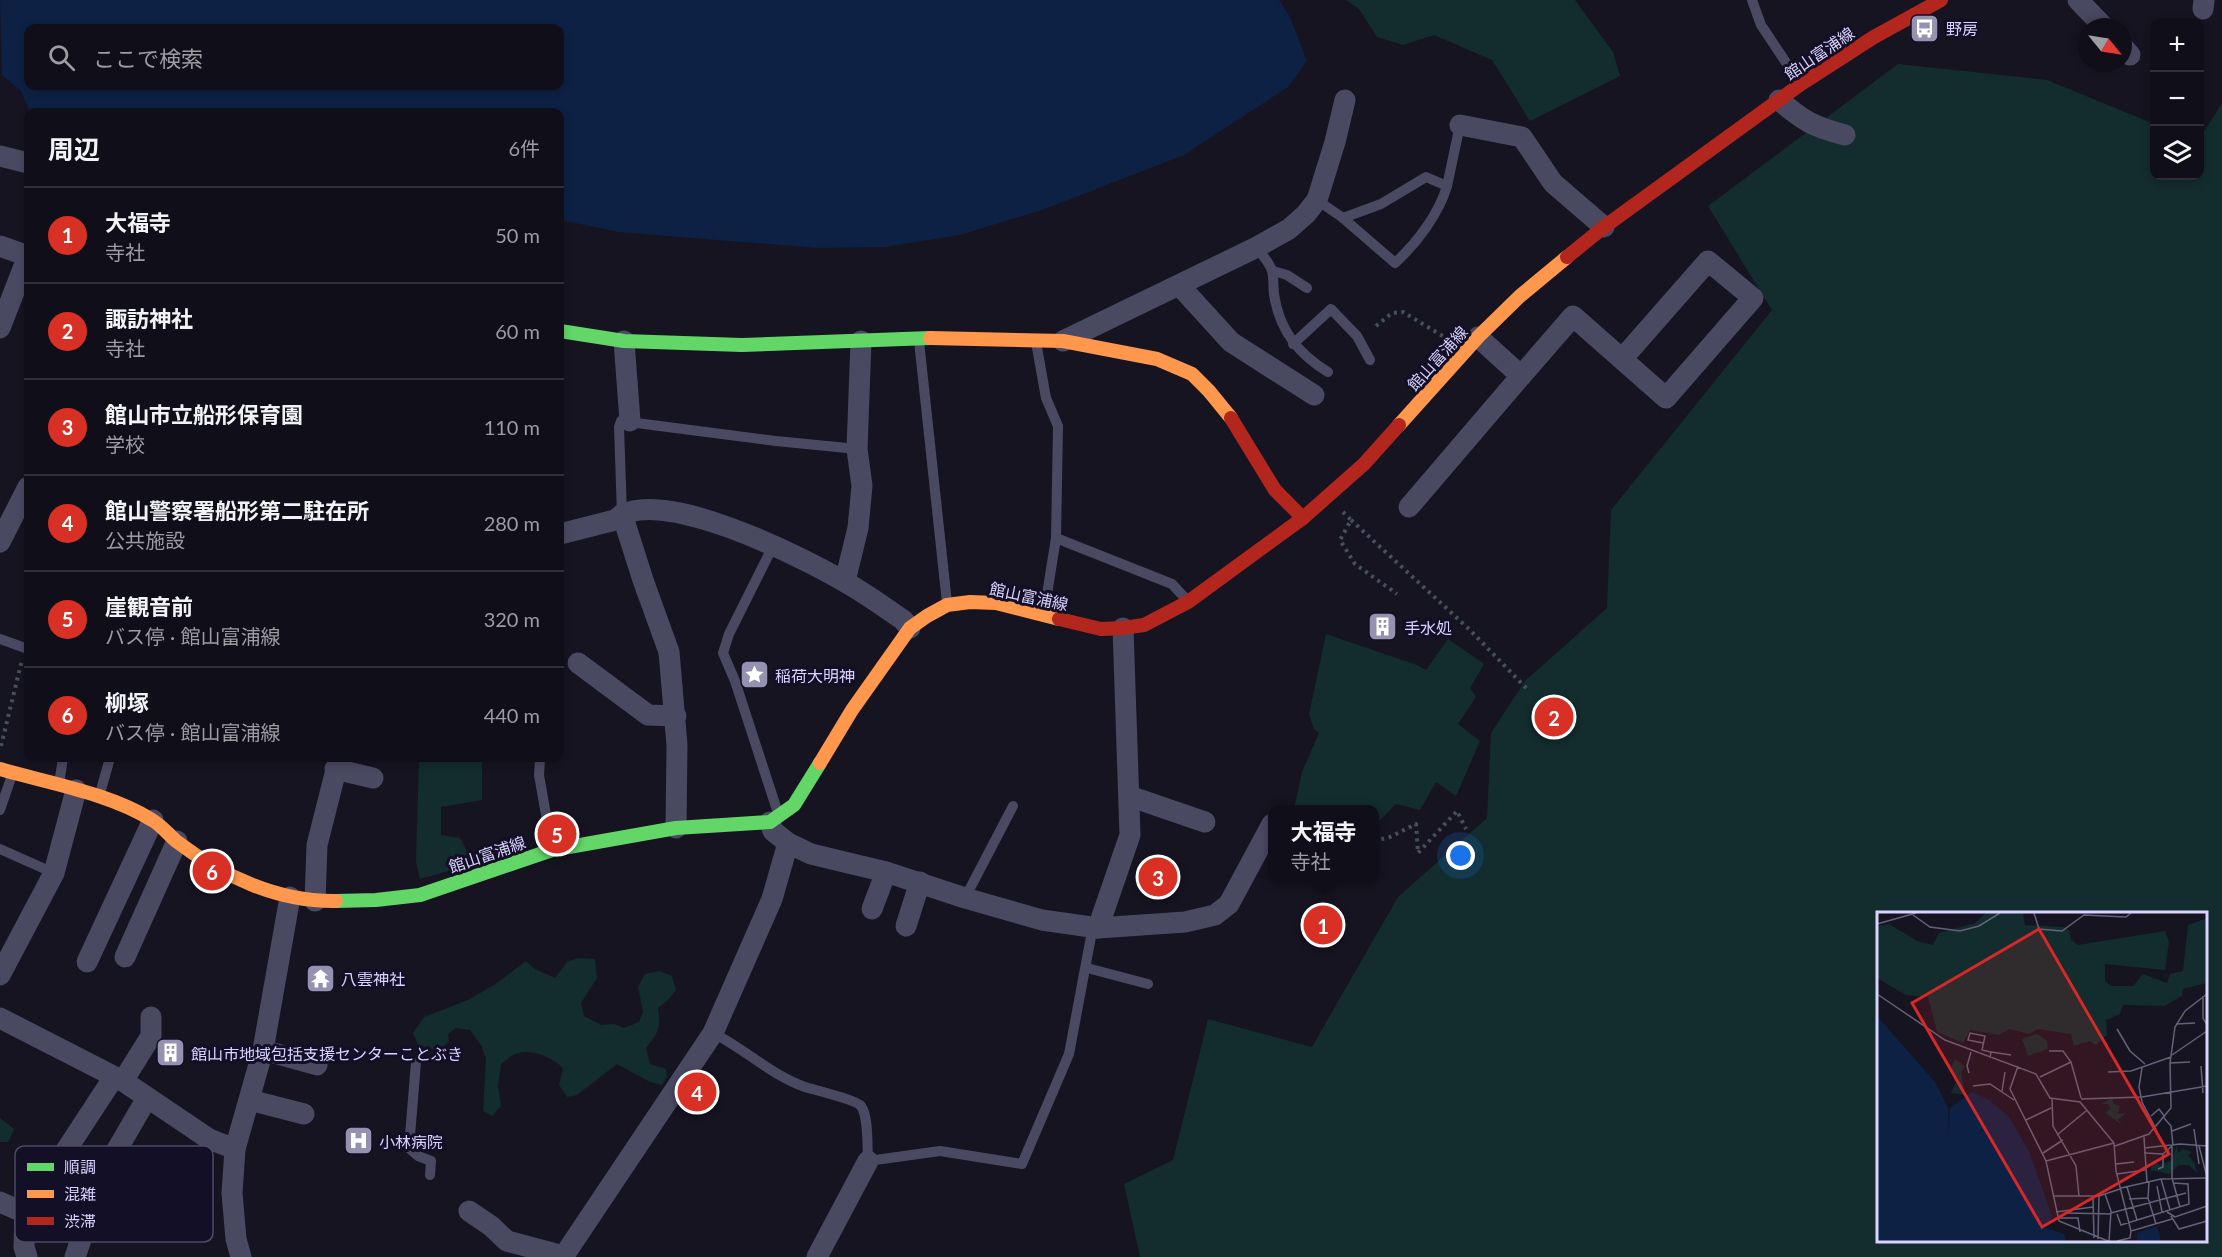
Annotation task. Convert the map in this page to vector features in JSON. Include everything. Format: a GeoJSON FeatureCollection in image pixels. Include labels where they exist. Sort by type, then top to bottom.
{"type":"FeatureCollection","features":[{"type":"Feature","properties":{"kind":"main road","name":"館山富浦線"},"geometry":{"type":"LineString","coordinates":[[6,771],[99,797],[128,808],[153,820],[177,841],[231,876],[290,897],[315,901],[375,900],[420,895],[552,850],[676,828],[775,819],[794,806],[852,710],[910,628],[927,616],[947,605],[970,602],[996,603],[1101,629],[1123,628],[1144,626],[1188,602],[1303,518],[1364,464],[1478,337],[1520,296],[1604,227],[1801,84],[1874,37],[1939,0]]}},
{"type":"Feature","properties":{"kind":"main road"},"geometry":{"type":"LineString","coordinates":[[564,332],[624,341],[742,345],[919,338],[1063,341],[1157,359],[1177,366],[1192,375],[1227,412],[1275,490],[1303,518]]}},
{"type":"Feature","properties":{"kind":"street"},"geometry":{"type":"LineString","coordinates":[[2078,0],[2095,18]]}},
{"type":"Feature","properties":{"kind":"street"},"geometry":{"type":"LineString","coordinates":[[1063,341],[1257,247],[1289,229],[1306,214],[1317,200],[1345,100]]}},
{"type":"Feature","properties":{"kind":"street"},"geometry":{"type":"LineString","coordinates":[[1779,100],[1802,120],[1821,129],[1845,135]]}},
{"type":"Feature","properties":{"kind":"street"},"geometry":{"type":"LineString","coordinates":[[1460,125],[1522,136],[1553,183],[1604,227]]}},
{"type":"Feature","properties":{"kind":"street"},"geometry":{"type":"LineString","coordinates":[[0,156],[24,162]]}},
{"type":"Feature","properties":{"kind":"street"},"geometry":{"type":"LineString","coordinates":[[0,246],[24,255]]}},
{"type":"Feature","properties":{"kind":"street"},"geometry":{"type":"LineString","coordinates":[[1409,507],[1573,316],[1666,398],[1753,298],[1708,261],[1622,359]]}},
{"type":"Feature","properties":{"kind":"street"},"geometry":{"type":"LineString","coordinates":[[0,327],[24,266]]}},
{"type":"Feature","properties":{"kind":"street"},"geometry":{"type":"LineString","coordinates":[[1179,285],[1231,342],[1314,395]]}},
{"type":"Feature","properties":{"kind":"street"},"geometry":{"type":"LineString","coordinates":[[1478,337],[1521,376]]}},
{"type":"Feature","properties":{"kind":"street"},"geometry":{"type":"LineString","coordinates":[[845,581],[858,528],[862,486],[857,449],[861,340]]}},
{"type":"Feature","properties":{"kind":"street"},"geometry":{"type":"LineString","coordinates":[[624,341],[630,421]]}},
{"type":"Feature","properties":{"kind":"street"},"geometry":{"type":"LineString","coordinates":[[0,542],[7,508],[24,491]]}},
{"type":"Feature","properties":{"kind":"street"},"geometry":{"type":"LineString","coordinates":[[564,533],[615,520],[632,510],[667,510],[701,517],[773,546],[845,581],[903,620],[910,628]]}},
{"type":"Feature","properties":{"kind":"street"},"geometry":{"type":"LineString","coordinates":[[622,514],[669,652],[676,716],[676,828]]}},
{"type":"Feature","properties":{"kind":"street"},"geometry":{"type":"LineString","coordinates":[[1096,927],[1130,835],[1123,628]]}},
{"type":"Feature","properties":{"kind":"street"},"geometry":{"type":"LineString","coordinates":[[578,663],[648,715],[676,716]]}},
{"type":"Feature","properties":{"kind":"street"},"geometry":{"type":"LineString","coordinates":[[315,901],[317,845],[337,763],[373,778]]}},
{"type":"Feature","properties":{"kind":"street"},"geometry":{"type":"LineString","coordinates":[[0,975],[6,948],[54,873],[68,788]]}},
{"type":"Feature","properties":{"kind":"street"},"geometry":{"type":"LineString","coordinates":[[1129,796],[1205,822]]}},
{"type":"Feature","properties":{"kind":"street"},"geometry":{"type":"LineString","coordinates":[[775,819],[773,831],[788,843],[811,854],[886,872],[1042,920],[1096,927],[1185,922],[1215,915],[1229,904],[1268,831]]}},
{"type":"Feature","properties":{"kind":"street"},"geometry":{"type":"LineString","coordinates":[[87,962],[153,820]]}},
{"type":"Feature","properties":{"kind":"street"},"geometry":{"type":"LineString","coordinates":[[125,957],[177,841]]}},
{"type":"Feature","properties":{"kind":"street"},"geometry":{"type":"LineString","coordinates":[[469,1211],[491,1226],[507,1241],[563,1256],[712,1033],[772,899],[788,843]]}},
{"type":"Feature","properties":{"kind":"street"},"geometry":{"type":"LineString","coordinates":[[872,909],[886,872]]}},
{"type":"Feature","properties":{"kind":"street"},"geometry":{"type":"LineString","coordinates":[[906,926],[920,882]]}},
{"type":"Feature","properties":{"kind":"street"},"geometry":{"type":"LineString","coordinates":[[241,1257],[236,1239],[232,1193],[235,1149],[263,1050],[290,897]]}},
{"type":"Feature","properties":{"kind":"street"},"geometry":{"type":"LineString","coordinates":[[72,1146],[151,1036],[151,1017]]}},
{"type":"Feature","properties":{"kind":"street"},"geometry":{"type":"LineString","coordinates":[[0,1018],[119,1079],[209,1139],[235,1149]]}},
{"type":"Feature","properties":{"kind":"street"},"geometry":{"type":"LineString","coordinates":[[263,1050],[317,1065]]}},
{"type":"Feature","properties":{"kind":"street"},"geometry":{"type":"LineString","coordinates":[[119,1146],[147,1098]]}},
{"type":"Feature","properties":{"kind":"street"},"geometry":{"type":"LineString","coordinates":[[250,1100],[304,1114]]}},
{"type":"Feature","properties":{"kind":"street"},"geometry":{"type":"LineString","coordinates":[[817,1257],[868,1161]]}},
{"type":"Feature","properties":{"kind":"street"},"geometry":{"type":"LineString","coordinates":[[0,1202],[15,1209]]}},
{"type":"Feature","properties":{"kind":"street"},"geometry":{"type":"LineString","coordinates":[[24,1242],[27,1257]]}},
{"type":"Feature","properties":{"kind":"street"},"geometry":{"type":"LineString","coordinates":[[75,1257],[80,1242]]}},
{"type":"Feature","properties":{"kind":"lane"},"geometry":{"type":"LineString","coordinates":[[1752,0],[1761,25],[1801,84]]}},
{"type":"Feature","properties":{"kind":"lane"},"geometry":{"type":"LineString","coordinates":[[1317,200],[1344,218],[1395,263],[1411,249],[1444,195],[1460,125]]}},
{"type":"Feature","properties":{"kind":"lane"},"geometry":{"type":"LineString","coordinates":[[1344,218],[1381,204],[1426,177],[1447,186]]}},
{"type":"Feature","properties":{"kind":"lane"},"geometry":{"type":"LineString","coordinates":[[1257,247],[1273,271],[1277,309],[1283,328],[1302,355],[1328,372]]}},
{"type":"Feature","properties":{"kind":"lane"},"geometry":{"type":"LineString","coordinates":[[1273,271],[1287,275],[1307,288]]}},
{"type":"Feature","properties":{"kind":"lane"},"geometry":{"type":"LineString","coordinates":[[1293,344],[1331,309],[1357,336],[1370,360]]}},
{"type":"Feature","properties":{"kind":"lane"},"geometry":{"type":"LineString","coordinates":[[919,338],[947,605]]}},
{"type":"Feature","properties":{"kind":"lane"},"geometry":{"type":"LineString","coordinates":[[1036,342],[1046,398],[1058,426],[1056,538],[1043,615]]}},
{"type":"Feature","properties":{"kind":"lane"},"geometry":{"type":"LineString","coordinates":[[622,514],[619,427],[621,421],[857,449]]}},
{"type":"Feature","properties":{"kind":"lane"},"geometry":{"type":"LineString","coordinates":[[1056,538],[1172,584],[1188,602]]}},
{"type":"Feature","properties":{"kind":"lane"},"geometry":{"type":"LineString","coordinates":[[773,546],[729,634],[723,653],[735,681],[775,819]]}},
{"type":"Feature","properties":{"kind":"lane"},"geometry":{"type":"LineString","coordinates":[[0,639],[24,647]]}},
{"type":"Feature","properties":{"kind":"lane"},"geometry":{"type":"LineString","coordinates":[[64,762],[68,788]]}},
{"type":"Feature","properties":{"kind":"lane"},"geometry":{"type":"LineString","coordinates":[[99,797],[109,762]]}},
{"type":"Feature","properties":{"kind":"lane"},"geometry":{"type":"LineString","coordinates":[[540,762],[539,775],[552,850]]}},
{"type":"Feature","properties":{"kind":"lane"},"geometry":{"type":"LineString","coordinates":[[0,810],[6,771]]}},
{"type":"Feature","properties":{"kind":"lane"},"geometry":{"type":"LineString","coordinates":[[965,898],[1012,806]]}},
{"type":"Feature","properties":{"kind":"lane"},"geometry":{"type":"LineString","coordinates":[[0,849],[54,873]]}},
{"type":"Feature","properties":{"kind":"lane"},"geometry":{"type":"LineString","coordinates":[[712,1033],[786,1080],[831,1096],[857,1101],[863,1109],[865,1118],[868,1161],[940,1151],[1022,1164],[1069,1054],[1096,927]]}},
{"type":"Feature","properties":{"kind":"lane"},"geometry":{"type":"LineString","coordinates":[[1087,968],[1148,984]]}},
{"type":"Feature","properties":{"kind":"lane"},"geometry":{"type":"LineString","coordinates":[[416,1062],[409,1148],[418,1156],[431,1161],[430,1175]]}},
{"type":"Feature","properties":{"kind":"path"},"geometry":{"type":"LineString","coordinates":[[1376,326],[1392,313],[1403,312],[1455,343]]}},
{"type":"Feature","properties":{"kind":"path"},"geometry":{"type":"LineString","coordinates":[[1327,497],[1470,630],[1529,691]]}},
{"type":"Feature","properties":{"kind":"path"},"geometry":{"type":"LineString","coordinates":[[1351,520],[1340,540],[1355,564],[1397,594]]}},
{"type":"Feature","properties":{"kind":"path"},"geometry":{"type":"LineString","coordinates":[[0,750],[24,659]]}},
{"type":"Feature","properties":{"kind":"path"},"geometry":{"type":"LineString","coordinates":[[1379,840],[1416,824],[1418,853],[1456,811],[1466,830]]}},
{"type":"Feature","properties":{"kind":"green space"},"geometry":{"type":"Polygon","coordinates":[[[1346,0],[1575,0],[1613,52],[1620,76],[1530,121],[1492,60],[1434,35],[1403,45],[1377,37],[1359,9],[1346,0]]]}},
{"type":"Feature","properties":{"kind":"green space"},"geometry":{"type":"Polygon","coordinates":[[[1898,64],[2047,80],[2150,122],[2150,180],[2204,180],[2204,132],[2222,103],[2222,1257],[1140,1257],[1124,1184],[1173,1160],[1208,1019],[1312,1047],[1398,897],[1487,818],[1491,733],[1525,681],[1607,608],[1611,510],[1772,310],[1708,206],[1898,64]]]}},
{"type":"Feature","properties":{"kind":"green space"},"geometry":{"type":"Polygon","coordinates":[[[1326,634],[1426,670],[1448,639],[1484,664],[1470,688],[1476,697],[1458,724],[1480,741],[1456,796],[1436,782],[1420,810],[1396,804],[1379,821],[1379,805],[1295,805],[1302,772],[1319,733],[1314,729],[1309,714],[1326,634]]]}},
{"type":"Feature","properties":{"kind":"green space"},"geometry":{"type":"Polygon","coordinates":[[[419,762],[482,762],[482,800],[441,807],[441,835],[460,838],[469,855],[467,866],[420,879],[416,862],[419,762]]]}},
{"type":"Feature","properties":{"kind":"green space"},"geometry":{"type":"Polygon","coordinates":[[[578,958],[595,959],[597,978],[581,1003],[584,1016],[601,1025],[614,1024],[624,1028],[639,1022],[643,1012],[638,987],[645,974],[659,971],[672,976],[676,990],[658,1008],[658,1030],[646,1048],[650,1064],[666,1069],[667,1077],[662,1085],[650,1082],[617,1064],[577,1095],[567,1097],[559,1085],[563,1068],[542,1055],[530,1052],[518,1053],[501,1064],[498,1086],[501,1106],[492,1116],[483,1111],[486,1059],[481,1045],[470,1030],[456,1028],[448,1034],[449,1041],[439,1051],[418,1045],[413,1033],[424,1017],[468,1000],[494,985],[526,961],[535,969],[555,978],[567,962],[578,958]]]}},
{"type":"Feature","properties":{"kind":"green space"},"geometry":{"type":"Polygon","coordinates":[[[0,1118],[14,1129],[8,1142],[0,1142],[0,1118]]]}},
{"type":"Feature","properties":{"kind":"water"},"geometry":{"type":"Polygon","coordinates":[[[0,0],[1279,0],[1290,17],[1307,61],[1288,87],[1184,155],[1042,210],[960,235],[884,247],[818,248],[619,232],[564,221],[564,108],[28,108],[21,91],[2,75],[0,0]]]}},
{"type":"Feature","properties":{"kind":"traffic: fast"},"geometry":{"type":"LineString","coordinates":[[564,332],[624,341],[742,345],[930,338]]}},
{"type":"Feature","properties":{"kind":"traffic: fast"},"geometry":{"type":"LineString","coordinates":[[336,901],[376,900],[420,895],[552,850],[676,828],[770,822],[794,805],[820,763]]}},
{"type":"Feature","properties":{"kind":"traffic: slow"},"geometry":{"type":"LineString","coordinates":[[1399,425],[1478,337],[1520,296],[1567,257]]}},
{"type":"Feature","properties":{"kind":"traffic: slow"},"geometry":{"type":"LineString","coordinates":[[930,338],[1063,341],[1157,359],[1192,374],[1231,418]]}},
{"type":"Feature","properties":{"kind":"traffic: slow"},"geometry":{"type":"LineString","coordinates":[[820,763],[852,710],[910,628],[927,616],[947,605],[970,602],[996,603],[1059,619]]}},
{"type":"Feature","properties":{"kind":"traffic: slow"},"geometry":{"type":"LineString","coordinates":[[0,769],[98,796],[135,811],[155,822],[176,841],[212,865],[232,876],[272,892],[314,900],[336,901]]}},
{"type":"Feature","properties":{"kind":"traffic: jam"},"geometry":{"type":"LineString","coordinates":[[1567,257],[1604,227],[1801,84],[1874,37],[1941,0]]}},
{"type":"Feature","properties":{"kind":"traffic: jam"},"geometry":{"type":"LineString","coordinates":[[1231,418],[1275,490],[1303,518]]}},
{"type":"Feature","properties":{"kind":"traffic: jam"},"geometry":{"type":"LineString","coordinates":[[1059,619],[1101,629],[1123,628],[1144,625],[1188,602],[1303,518],[1364,464],[1399,425]]}},
{"type":"Feature","properties":{"kind":"place","name":"野房"},"geometry":{"type":"Point","coordinates":[1925,28]}},
{"type":"Feature","properties":{"kind":"place","name":"手水処"},"geometry":{"type":"Point","coordinates":[1383,627]}},
{"type":"Feature","properties":{"kind":"place","name":"稲荷大明神"},"geometry":{"type":"Point","coordinates":[754,675]}},
{"type":"Feature","properties":{"kind":"place","name":"諏訪神社"},"geometry":{"type":"Point","coordinates":[1554,717]}},
{"type":"Feature","properties":{"kind":"place","name":"崖観音前"},"geometry":{"type":"Point","coordinates":[557,834]}},
{"type":"Feature","properties":{"kind":"place","name":"柳塚"},"geometry":{"type":"Point","coordinates":[212,871]}},
{"type":"Feature","properties":{"kind":"place","name":"館山市立船形保育園"},"geometry":{"type":"Point","coordinates":[1158,877]}},
{"type":"Feature","properties":{"kind":"place","name":"大福寺"},"geometry":{"type":"Point","coordinates":[1323,925]}},
{"type":"Feature","properties":{"kind":"place","name":"八雲神社"},"geometry":{"type":"Point","coordinates":[320,978]}},
{"type":"Feature","properties":{"kind":"place","name":"館山市地域包括支援センターことぶき"},"geometry":{"type":"Point","coordinates":[170,1053]}},
{"type":"Feature","properties":{"kind":"place","name":"館山警察署船形第二駐在所"},"geometry":{"type":"Point","coordinates":[697,1092]}},
{"type":"Feature","properties":{"kind":"place","name":"小林病院"},"geometry":{"type":"Point","coordinates":[358,1141]}}]}
